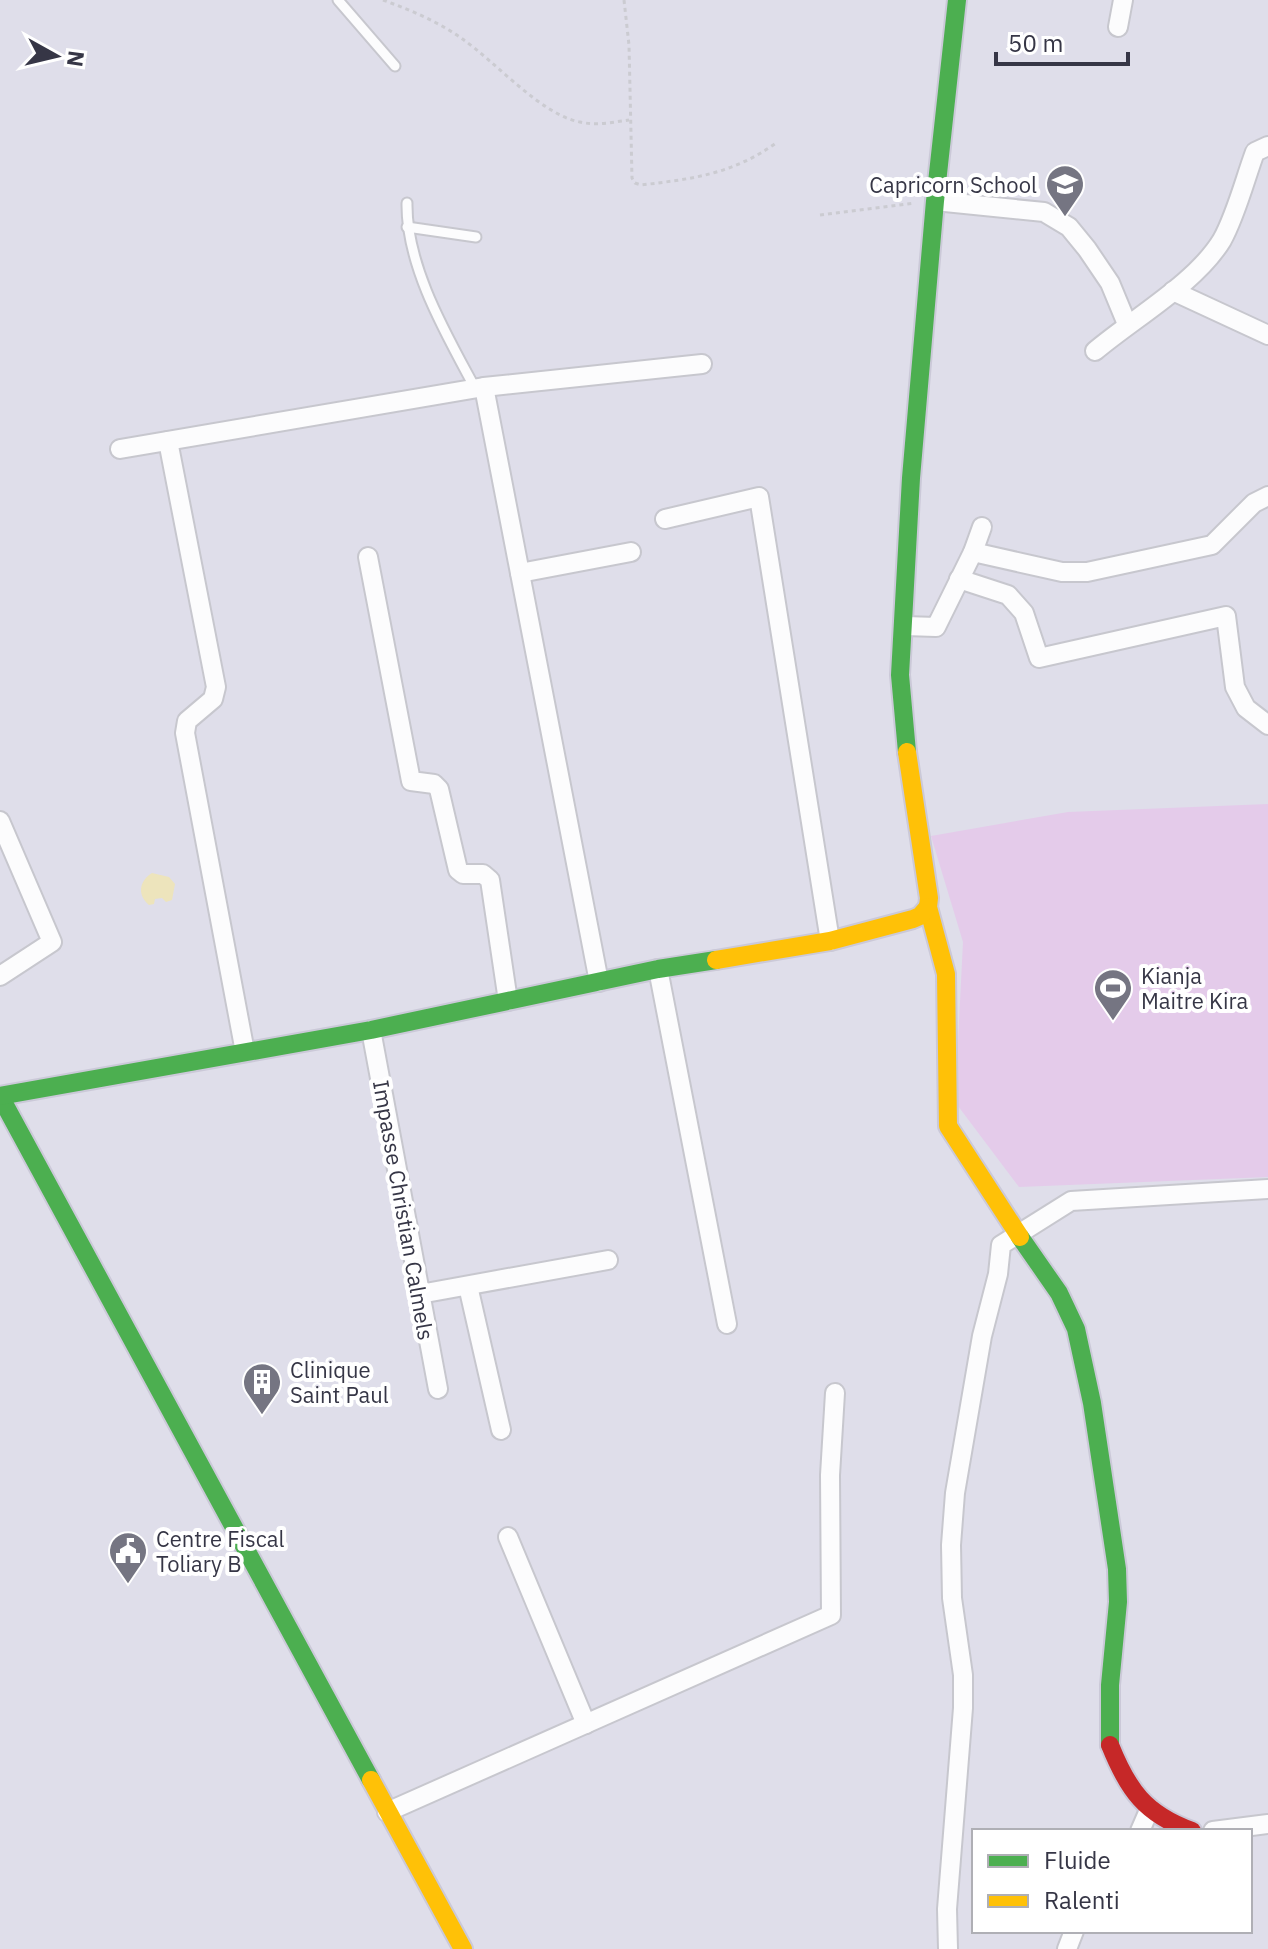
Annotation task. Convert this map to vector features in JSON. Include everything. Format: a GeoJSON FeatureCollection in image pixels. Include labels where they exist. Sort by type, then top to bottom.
{"type":"FeatureCollection","features":[{"type":"Feature","properties":{"kind":"street"},"geometry":{"type":"LineString","coordinates":[[957,0],[935,201],[911,478],[900,675],[904,729],[928,907],[946,974],[948,1126],[1059,1293],[1076,1329],[1092,1403],[1117,1569],[1110,1744],[1124,1779],[1150,1808],[1167,1822],[1186,1829]]}},
{"type":"Feature","properties":{"kind":"street"},"geometry":{"type":"LineString","coordinates":[[1118,27],[1123,0]]}},
{"type":"Feature","properties":{"kind":"street"},"geometry":{"type":"LineString","coordinates":[[1095,351],[1173,291],[1205,262],[1222,239],[1255,152],[1268,146]]}},
{"type":"Feature","properties":{"kind":"street"},"geometry":{"type":"LineString","coordinates":[[935,201],[1044,212],[1069,227],[1110,283],[1127,324]]}},
{"type":"Feature","properties":{"kind":"street"},"geometry":{"type":"LineString","coordinates":[[1173,291],[1268,335]]}},
{"type":"Feature","properties":{"kind":"street"},"geometry":{"type":"LineString","coordinates":[[120,449],[480,387],[702,364]]}},
{"type":"Feature","properties":{"kind":"street"},"geometry":{"type":"LineString","coordinates":[[480,387],[520,573],[599,982]]}},
{"type":"Feature","properties":{"kind":"street"},"geometry":{"type":"LineString","coordinates":[[168,441],[216,687],[213,699],[187,721],[185,733],[245,1052]]}},
{"type":"Feature","properties":{"kind":"street"},"geometry":{"type":"LineString","coordinates":[[973,552],[1062,572],[1087,572],[1212,545],[1254,503],[1268,496]]}},
{"type":"Feature","properties":{"kind":"street"},"geometry":{"type":"LineString","coordinates":[[665,519],[759,497],[830,941]]}},
{"type":"Feature","properties":{"kind":"street"},"geometry":{"type":"LineString","coordinates":[[905,626],[936,627],[982,527]]}},
{"type":"Feature","properties":{"kind":"street"},"geometry":{"type":"LineString","coordinates":[[520,573],[631,552]]}},
{"type":"Feature","properties":{"kind":"street"},"geometry":{"type":"LineString","coordinates":[[368,557],[411,781],[434,784],[439,789],[458,870],[463,874],[483,874],[490,880],[508,1001]]}},
{"type":"Feature","properties":{"kind":"street"},"geometry":{"type":"LineString","coordinates":[[959,579],[1008,595],[1024,613],[1039,658],[1226,616],[1235,687],[1246,708],[1268,725]]}},
{"type":"Feature","properties":{"kind":"street"},"geometry":{"type":"LineString","coordinates":[[0,821],[52,942],[0,976]]}},
{"type":"Feature","properties":{"kind":"street"},"geometry":{"type":"LineString","coordinates":[[463,1949],[0,1096],[371,1030],[658,969],[830,941],[913,919],[928,907]]}},
{"type":"Feature","properties":{"kind":"street"},"geometry":{"type":"LineString","coordinates":[[658,969],[727,1324]]}},
{"type":"Feature","properties":{"kind":"street","name":"Impasse Christian Calmels"},"geometry":{"type":"LineString","coordinates":[[371,1030],[438,1389]]}},
{"type":"Feature","properties":{"kind":"street"},"geometry":{"type":"LineString","coordinates":[[948,1949],[947,1909],[963,1708],[963,1675],[952,1598],[951,1545],[955,1493],[1001,1245],[1071,1201],[1268,1189]]}},
{"type":"Feature","properties":{"kind":"street"},"geometry":{"type":"LineString","coordinates":[[420,1294],[608,1260]]}},
{"type":"Feature","properties":{"kind":"street"},"geometry":{"type":"LineString","coordinates":[[468,1286],[501,1430]]}},
{"type":"Feature","properties":{"kind":"street"},"geometry":{"type":"LineString","coordinates":[[387,1812],[831,1615],[830,1475],[835,1393]]}},
{"type":"Feature","properties":{"kind":"street"},"geometry":{"type":"LineString","coordinates":[[508,1537],[586,1724]]}},
{"type":"Feature","properties":{"kind":"street"},"geometry":{"type":"LineString","coordinates":[[1141,1829],[1150,1808]]}},
{"type":"Feature","properties":{"kind":"street"},"geometry":{"type":"LineString","coordinates":[[1229,1829],[1268,1824]]}},
{"type":"Feature","properties":{"kind":"lane"},"geometry":{"type":"LineString","coordinates":[[338,0],[395,66]]}},
{"type":"Feature","properties":{"kind":"lane"},"geometry":{"type":"LineString","coordinates":[[407,203],[407,227],[415,261],[450,341],[480,387]]}},
{"type":"Feature","properties":{"kind":"lane"},"geometry":{"type":"LineString","coordinates":[[407,227],[476,237]]}},
{"type":"Feature","properties":{"kind":"path"},"geometry":{"type":"LineString","coordinates":[[383,0],[417,13],[459,36],[551,111],[576,122],[595,124],[629,120]]}},
{"type":"Feature","properties":{"kind":"path"},"geometry":{"type":"LineString","coordinates":[[624,0],[629,45],[632,178],[635,183],[641,185],[702,178],[758,156],[776,143]]}},
{"type":"Feature","properties":{"kind":"path"},"geometry":{"type":"LineString","coordinates":[[820,215],[935,201]]}},
{"type":"Feature","properties":{"kind":"shaded area"},"geometry":{"type":"Polygon","coordinates":[[[0,0],[1268,0],[1268,1949],[0,1949],[0,0]]]}},
{"type":"Feature","properties":{"kind":"shaded area","name":"Kianja Maitre Kira"},"geometry":{"type":"Polygon","coordinates":[[[1268,804],[1268,1177],[1019,1187],[955,1102],[963,942],[931,836],[1068,812],[1268,804]]]}},
{"type":"Feature","properties":{"kind":"shaded area"},"geometry":{"type":"Polygon","coordinates":[[[152,873],[169,877],[175,884],[172,900],[155,899],[154,904],[149,905],[145,901],[141,888],[152,873]]]}},
{"type":"Feature","properties":{"kind":"traffic: fast"},"geometry":{"type":"LineString","coordinates":[[907,752],[900,675],[911,478],[935,201],[957,0]]}},
{"type":"Feature","properties":{"kind":"traffic: fast"},"geometry":{"type":"LineString","coordinates":[[0,1096],[371,1030],[658,969],[716,960]]}},
{"type":"Feature","properties":{"kind":"traffic: fast"},"geometry":{"type":"LineString","coordinates":[[0,1096],[371,1780]]}},
{"type":"Feature","properties":{"kind":"traffic: fast"},"geometry":{"type":"LineString","coordinates":[[1020,1237],[1059,1293],[1076,1329],[1092,1403],[1117,1569],[1110,1745]]}},
{"type":"Feature","properties":{"kind":"traffic: slow"},"geometry":{"type":"LineString","coordinates":[[907,752],[928,907],[946,974],[948,1126],[1020,1237]]}},
{"type":"Feature","properties":{"kind":"traffic: slow"},"geometry":{"type":"LineString","coordinates":[[716,960],[830,941],[913,919],[928,907]]}},
{"type":"Feature","properties":{"kind":"traffic: slow"},"geometry":{"type":"LineString","coordinates":[[371,1780],[463,1949]]}},
{"type":"Feature","properties":{"kind":"traffic: jam"},"geometry":{"type":"LineString","coordinates":[[1110,1745],[1131,1788],[1140,1798],[1162,1817],[1187,1829]]}},
{"type":"Feature","properties":{"kind":"place","name":"Capricorn School"},"geometry":{"type":"Point","coordinates":[1065,218]}},
{"type":"Feature","properties":{"kind":"place","name":"Kianja Maitre Kira"},"geometry":{"type":"Point","coordinates":[1113,1022]}},
{"type":"Feature","properties":{"kind":"place","name":"Clinique Saint Paul"},"geometry":{"type":"Point","coordinates":[262,1416]}},
{"type":"Feature","properties":{"kind":"place","name":"Centre Fiscal Toliary B"},"geometry":{"type":"Point","coordinates":[128,1585]}}]}
